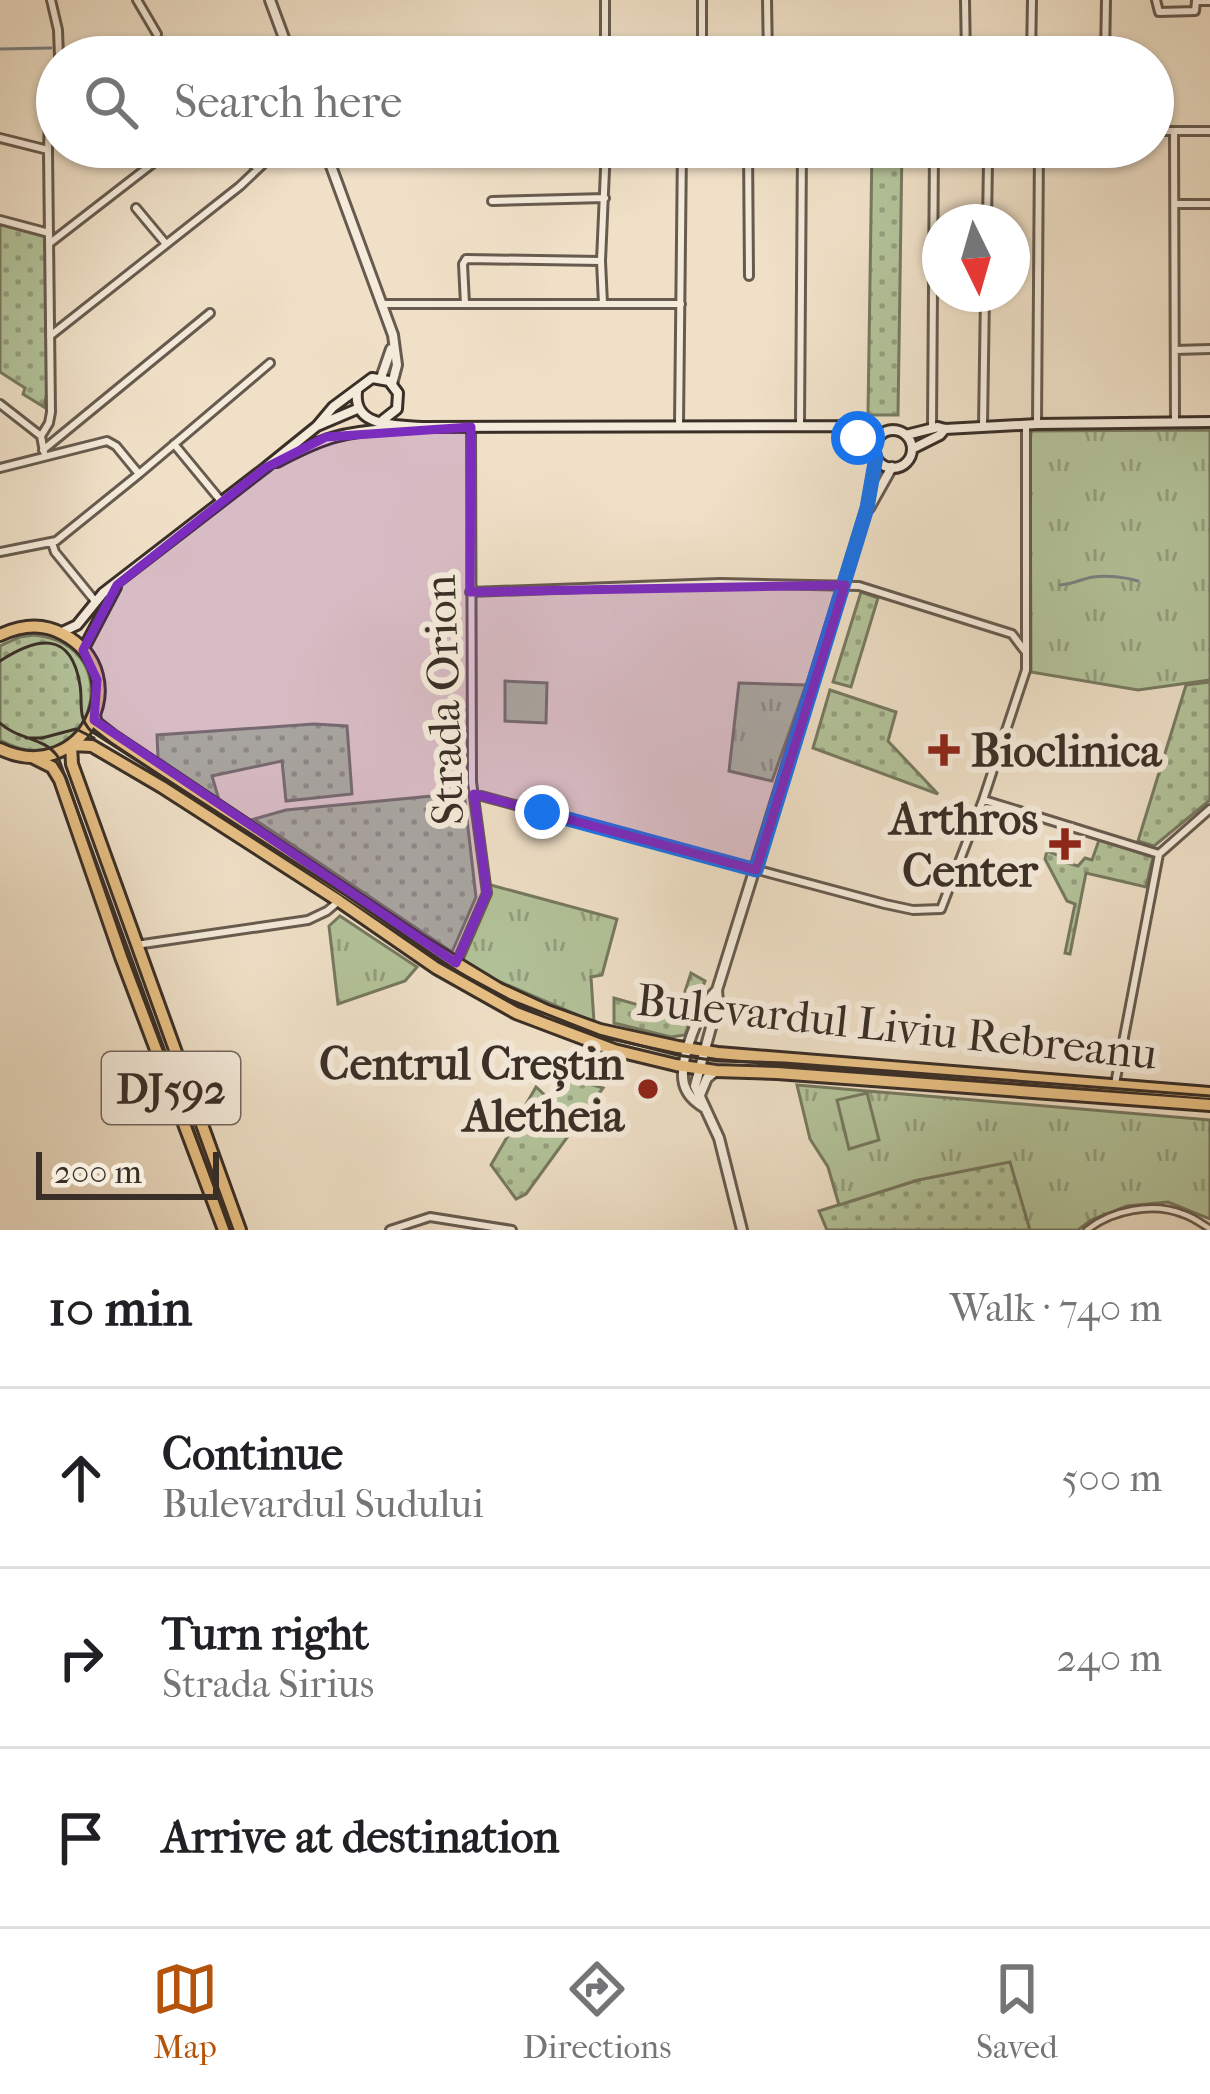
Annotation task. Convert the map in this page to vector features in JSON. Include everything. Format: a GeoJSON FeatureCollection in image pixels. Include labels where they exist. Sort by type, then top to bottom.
{"type":"FeatureCollection","features":[{"type":"Feature","properties":{"kind":"main road"},"geometry":{"type":"LineString","coordinates":[[269,0],[283,36]]}},
{"type":"Feature","properties":{"kind":"main road"},"geometry":{"type":"LineString","coordinates":[[332,168],[393,335],[397,364],[392,384]]}},
{"type":"Feature","properties":{"kind":"main road"},"geometry":{"type":"LineString","coordinates":[[381,378],[393,335]]}},
{"type":"Feature","properties":{"kind":"main road"},"geometry":{"type":"LineString","coordinates":[[61,633],[77,625],[95,601],[265,468],[332,407],[364,382],[381,378],[398,393],[397,409],[379,421]]}},
{"type":"Feature","properties":{"kind":"main road"},"geometry":{"type":"LineString","coordinates":[[356,392],[357,409],[366,418],[422,427]]}},
{"type":"Feature","properties":{"kind":"main road"},"geometry":{"type":"LineString","coordinates":[[316,425],[357,409]]}},
{"type":"Feature","properties":{"kind":"main road"},"geometry":{"type":"LineString","coordinates":[[397,409],[422,427]]}},
{"type":"Feature","properties":{"kind":"main road"},"geometry":{"type":"LineString","coordinates":[[906,435],[932,428],[1210,422]]}},
{"type":"Feature","properties":{"kind":"main road"},"geometry":{"type":"LineString","coordinates":[[265,468],[340,433],[422,427],[848,424],[882,434]]}},
{"type":"Feature","properties":{"kind":"main road"},"geometry":{"type":"LineString","coordinates":[[842,426],[892,467],[904,464],[912,448],[945,429]]}},
{"type":"Feature","properties":{"kind":"main road"},"geometry":{"type":"LineString","coordinates":[[742,1230],[719,1138],[695,1086],[717,991],[867,508],[877,438],[897,430],[906,435],[912,448]]}},
{"type":"Feature","properties":{"kind":"main road"},"geometry":{"type":"LineString","coordinates":[[867,508],[892,467]]}},
{"type":"Feature","properties":{"kind":"main road"},"geometry":{"type":"LineString","coordinates":[[83,650],[117,585]]}},
{"type":"Feature","properties":{"kind":"main road"},"geometry":{"type":"LineString","coordinates":[[0,635],[24,627],[61,633],[83,650],[98,680],[94,716],[71,745],[34,758],[0,748]]}},
{"type":"Feature","properties":{"kind":"main road","name":"Bulevardul Liviu Rebreanu"},"geometry":{"type":"LineString","coordinates":[[94,716],[114,737],[456,963],[499,989],[586,1026],[705,1051],[1210,1093]]}},
{"type":"Feature","properties":{"kind":"main road","name":"Bulevardul Liviu Rebreanu"},"geometry":{"type":"LineString","coordinates":[[71,745],[98,749],[339,901],[451,978],[516,1013],[614,1050],[716,1071],[1210,1105]]}},
{"type":"Feature","properties":{"kind":"main road","name":"DJ592"},"geometry":{"type":"LineString","coordinates":[[71,745],[71,764],[240,1230]]}},
{"type":"Feature","properties":{"kind":"main road","name":"DJ592"},"geometry":{"type":"LineString","coordinates":[[34,758],[52,767],[60,780],[224,1230]]}},
{"type":"Feature","properties":{"kind":"main road"},"geometry":{"type":"LineString","coordinates":[[704,1108],[686,1089],[683,1067],[707,1000],[717,991]]}},
{"type":"Feature","properties":{"kind":"main road"},"geometry":{"type":"LineString","coordinates":[[700,1097],[707,1078],[716,1071]]}},
{"type":"Feature","properties":{"kind":"street"},"geometry":{"type":"LineString","coordinates":[[51,0],[58,36]]}},
{"type":"Feature","properties":{"kind":"street"},"geometry":{"type":"LineString","coordinates":[[137,0],[157,34]]}},
{"type":"Feature","properties":{"kind":"street"},"geometry":{"type":"LineString","coordinates":[[604,0],[605,36]]}},
{"type":"Feature","properties":{"kind":"street"},"geometry":{"type":"LineString","coordinates":[[702,0],[703,36]]}},
{"type":"Feature","properties":{"kind":"street"},"geometry":{"type":"LineString","coordinates":[[767,0],[768,36]]}},
{"type":"Feature","properties":{"kind":"street"},"geometry":{"type":"LineString","coordinates":[[965,0],[965,36]]}},
{"type":"Feature","properties":{"kind":"street"},"geometry":{"type":"LineString","coordinates":[[1031,36],[1032,0]]}},
{"type":"Feature","properties":{"kind":"street"},"geometry":{"type":"LineString","coordinates":[[1105,36],[1106,0]]}},
{"type":"Feature","properties":{"kind":"street"},"geometry":{"type":"LineString","coordinates":[[1156,0],[1160,12],[1195,11],[1196,0],[1210,1]]}},
{"type":"Feature","properties":{"kind":"street"},"geometry":{"type":"LineString","coordinates":[[1175,422],[1174,131],[1210,131]]}},
{"type":"Feature","properties":{"kind":"street"},"geometry":{"type":"LineString","coordinates":[[0,137],[36,147]]}},
{"type":"Feature","properties":{"kind":"street"},"geometry":{"type":"LineString","coordinates":[[41,436],[51,412],[48,168]]}},
{"type":"Feature","properties":{"kind":"street"},"geometry":{"type":"LineString","coordinates":[[50,238],[145,168]]}},
{"type":"Feature","properties":{"kind":"street"},"geometry":{"type":"LineString","coordinates":[[603,304],[606,168]]}},
{"type":"Feature","properties":{"kind":"street"},"geometry":{"type":"LineString","coordinates":[[679,425],[682,168]]}},
{"type":"Feature","properties":{"kind":"street"},"geometry":{"type":"LineString","coordinates":[[748,168],[749,276]]}},
{"type":"Feature","properties":{"kind":"street"},"geometry":{"type":"LineString","coordinates":[[800,425],[802,168]]}},
{"type":"Feature","properties":{"kind":"street"},"geometry":{"type":"LineString","coordinates":[[932,428],[934,168]]}},
{"type":"Feature","properties":{"kind":"street"},"geometry":{"type":"LineString","coordinates":[[987,204],[988,168]]}},
{"type":"Feature","properties":{"kind":"street"},"geometry":{"type":"LineString","coordinates":[[474,794],[885,904],[941,909],[1026,670],[1038,168]]}},
{"type":"Feature","properties":{"kind":"street"},"geometry":{"type":"LineString","coordinates":[[50,336],[257,170]]}},
{"type":"Feature","properties":{"kind":"street"},"geometry":{"type":"LineString","coordinates":[[492,201],[605,198]]}},
{"type":"Feature","properties":{"kind":"street"},"geometry":{"type":"LineString","coordinates":[[1175,203],[1210,204]]}},
{"type":"Feature","properties":{"kind":"street"},"geometry":{"type":"LineString","coordinates":[[136,208],[166,244]]}},
{"type":"Feature","properties":{"kind":"street"},"geometry":{"type":"LineString","coordinates":[[0,220],[50,238]]}},
{"type":"Feature","properties":{"kind":"street"},"geometry":{"type":"LineString","coordinates":[[465,304],[466,260],[601,261]]}},
{"type":"Feature","properties":{"kind":"street"},"geometry":{"type":"LineString","coordinates":[[381,304],[681,304]]}},
{"type":"Feature","properties":{"kind":"street"},"geometry":{"type":"LineString","coordinates":[[982,426],[985,312]]}},
{"type":"Feature","properties":{"kind":"street"},"geometry":{"type":"LineString","coordinates":[[44,452],[210,313]]}},
{"type":"Feature","properties":{"kind":"street"},"geometry":{"type":"LineString","coordinates":[[1175,350],[1210,349]]}},
{"type":"Feature","properties":{"kind":"street"},"geometry":{"type":"LineString","coordinates":[[0,552],[52,543],[270,363]]}},
{"type":"Feature","properties":{"kind":"street"},"geometry":{"type":"LineString","coordinates":[[0,404],[41,436],[44,452]]}},
{"type":"Feature","properties":{"kind":"street","name":"Strada Orion"},"geometry":{"type":"LineString","coordinates":[[456,963],[487,893],[474,794],[471,427]]}},
{"type":"Feature","properties":{"kind":"street"},"geometry":{"type":"LineString","coordinates":[[0,468],[44,452],[107,441],[139,474]]}},
{"type":"Feature","properties":{"kind":"street"},"geometry":{"type":"LineString","coordinates":[[175,445],[221,501]]}},
{"type":"Feature","properties":{"kind":"street"},"geometry":{"type":"LineString","coordinates":[[52,543],[95,601]]}},
{"type":"Feature","properties":{"kind":"street"},"geometry":{"type":"LineString","coordinates":[[470,592],[776,583],[859,586],[1012,634],[1026,653]]}},
{"type":"Feature","properties":{"kind":"street"},"geometry":{"type":"LineString","coordinates":[[1012,634],[1026,626]]}},
{"type":"Feature","properties":{"kind":"street"},"geometry":{"type":"LineString","coordinates":[[983,800],[1159,854]]}},
{"type":"Feature","properties":{"kind":"street"},"geometry":{"type":"LineString","coordinates":[[1113,1099],[1159,854],[1210,808]]}},
{"type":"Feature","properties":{"kind":"street"},"geometry":{"type":"LineString","coordinates":[[136,945],[308,920],[339,901]]}},
{"type":"Feature","properties":{"kind":"street"},"geometry":{"type":"LineString","coordinates":[[1087,1230],[1117,1214],[1151,1209],[1183,1214],[1210,1229]]}},
{"type":"Feature","properties":{"kind":"street"},"geometry":{"type":"LineString","coordinates":[[390,1230],[430,1217],[512,1230]]}},
{"type":"Feature","properties":{"kind":"highlighted area"},"geometry":{"type":"Polygon","coordinates":[[[471,427],[470,592],[845,585],[756,870],[474,794],[487,893],[456,963],[94,720],[97,680],[83,650],[117,585],[265,468],[326,437],[471,427]]]}},
{"type":"Feature","properties":{"kind":"green space"},"geometry":{"type":"Polygon","coordinates":[[[872,168],[902,168],[898,415],[868,415],[872,168]]]}},
{"type":"Feature","properties":{"kind":"green space"},"geometry":{"type":"Polygon","coordinates":[[[0,224],[46,237],[44,407],[0,372],[0,224]]]}},
{"type":"Feature","properties":{"kind":"green space"},"geometry":{"type":"Polygon","coordinates":[[[1210,430],[1210,680],[1138,690],[1031,672],[1030,431],[1210,430]]]}},
{"type":"Feature","properties":{"kind":"green space"},"geometry":{"type":"Polygon","coordinates":[[[861,592],[878,598],[851,687],[833,682],[861,592]]]}},
{"type":"Feature","properties":{"kind":"green space"},"geometry":{"type":"Polygon","coordinates":[[[34,635],[65,644],[84,663],[91,686],[88,710],[77,731],[57,746],[31,750],[0,740],[0,646],[34,635]]]}},
{"type":"Feature","properties":{"kind":"green space"},"geometry":{"type":"Polygon","coordinates":[[[505,681],[547,683],[546,723],[505,721],[505,681]]]}},
{"type":"Feature","properties":{"kind":"green space"},"geometry":{"type":"Polygon","coordinates":[[[1210,682],[1210,800],[1154,846],[1138,841],[1186,685],[1210,682]]]}},
{"type":"Feature","properties":{"kind":"green space"},"geometry":{"type":"Polygon","coordinates":[[[739,683],[806,685],[772,781],[729,771],[739,683]]]}},
{"type":"Feature","properties":{"kind":"green space"},"geometry":{"type":"Polygon","coordinates":[[[830,690],[896,712],[888,741],[938,794],[813,748],[830,690]]]}},
{"type":"Feature","properties":{"kind":"green space"},"geometry":{"type":"Polygon","coordinates":[[[347,726],[352,794],[286,801],[282,761],[212,776],[219,800],[158,758],[157,735],[347,726]]]}},
{"type":"Feature","properties":{"kind":"green space"},"geometry":{"type":"Polygon","coordinates":[[[464,793],[476,897],[452,952],[254,819],[286,810],[464,793]]]}},
{"type":"Feature","properties":{"kind":"green space"},"geometry":{"type":"Polygon","coordinates":[[[1099,840],[1153,857],[1146,887],[1086,873],[1070,954],[1065,953],[1075,904],[1067,901],[1045,859],[1047,851],[1078,866],[1085,858],[1092,860],[1099,840]]]}},
{"type":"Feature","properties":{"kind":"green space"},"geometry":{"type":"Polygon","coordinates":[[[487,884],[617,919],[602,975],[591,977],[594,1022],[456,963],[487,884]]]}},
{"type":"Feature","properties":{"kind":"green space"},"geometry":{"type":"Polygon","coordinates":[[[340,916],[417,967],[405,981],[338,1004],[329,926],[340,916]]]}},
{"type":"Feature","properties":{"kind":"green space"},"geometry":{"type":"Polygon","coordinates":[[[691,973],[705,981],[685,1035],[671,1037],[614,1023],[614,998],[677,1016],[691,973]]]}},
{"type":"Feature","properties":{"kind":"green space"},"geometry":{"type":"Polygon","coordinates":[[[564,1076],[603,1088],[526,1194],[516,1199],[491,1165],[536,1087],[550,1100],[564,1076]]]}},
{"type":"Feature","properties":{"kind":"green space"},"geometry":{"type":"Polygon","coordinates":[[[797,1085],[1210,1120],[1210,1219],[1168,1202],[1127,1206],[1078,1230],[1030,1230],[1010,1162],[918,1180],[839,1205],[828,1167],[810,1139],[797,1085]]]}},
{"type":"Feature","properties":{"kind":"green space"},"geometry":{"type":"Polygon","coordinates":[[[867,1093],[879,1140],[849,1149],[837,1100],[867,1093]]]}},
{"type":"Feature","properties":{"kind":"green space"},"geometry":{"type":"Polygon","coordinates":[[[1011,1161],[1030,1230],[827,1230],[819,1211],[918,1180],[1011,1161]]]}},
{"type":"Feature","properties":{"kind":"waterway"},"geometry":{"type":"LineString","coordinates":[[0,49],[36,48]]}},
{"type":"Feature","properties":{"kind":"waterway"},"geometry":{"type":"LineString","coordinates":[[1060,585],[1098,576],[1138,581]]}},
{"type":"Feature","properties":{"kind":"tram line"},"geometry":{"type":"LineString","coordinates":[[0,661],[39,644],[60,647],[75,667],[82,715],[91,731],[458,972],[510,1000],[599,1035],[718,1061],[1210,1096]]}},
{"type":"Feature","properties":{"kind":"tram line"},"geometry":{"type":"LineString","coordinates":[[0,723],[58,757],[230,1230]]}},
{"type":"Feature","properties":{"kind":"tram line"},"geometry":{"type":"LineString","coordinates":[[26,738],[76,729],[94,738]]}},
{"type":"Feature","properties":{"kind":"place","name":"Bioclinica"},"geometry":{"type":"Point","coordinates":[944,750]}},
{"type":"Feature","properties":{"kind":"place","name":"Arthros Center"},"geometry":{"type":"Point","coordinates":[1065,844]}},
{"type":"Feature","properties":{"kind":"place","name":"Centrul Creștin Aletheia"},"geometry":{"type":"Point","coordinates":[648,1089]}},
{"type":"Feature","properties":{"kind":"route"},"geometry":{"type":"LineString","coordinates":[[542,812],[756,870],[867,508],[876,457],[858,438]]}}]}
